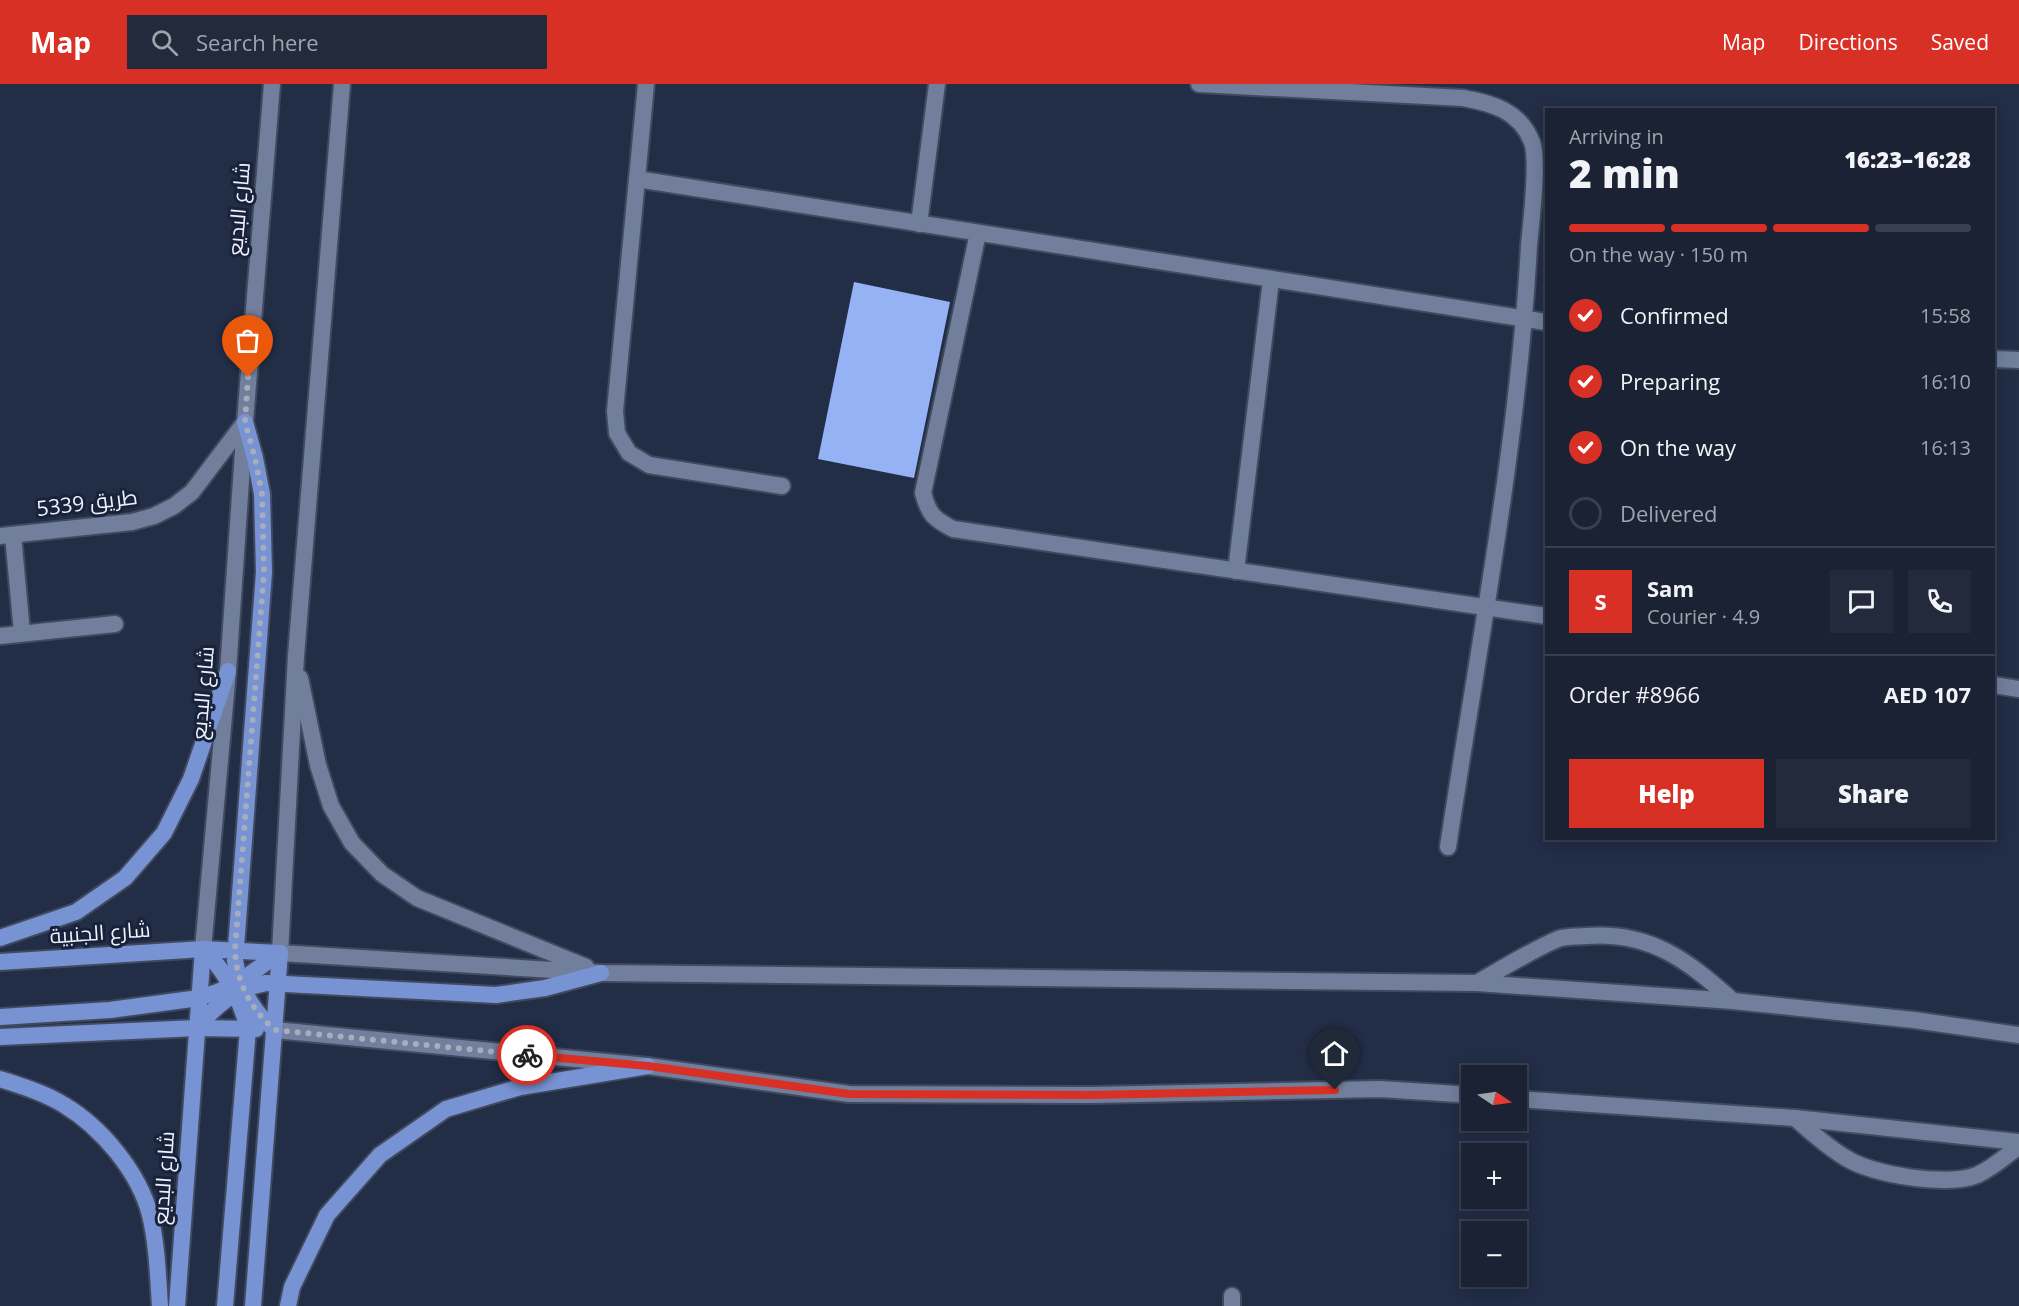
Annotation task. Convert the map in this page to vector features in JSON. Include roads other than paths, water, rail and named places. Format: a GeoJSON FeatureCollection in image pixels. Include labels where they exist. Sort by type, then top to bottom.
{"type":"FeatureCollection","features":[{"type":"Feature","properties":{"kind":"main road"},"geometry":{"type":"LineString","coordinates":[[225,1306],[248,1029],[238,987],[235,950],[264,572],[262,494],[245,422]]}},
{"type":"Feature","properties":{"kind":"main road"},"geometry":{"type":"LineString","coordinates":[[0,938],[76,912],[125,878],[157,842],[165,832],[191,779],[228,671]]}},
{"type":"Feature","properties":{"kind":"main road"},"geometry":{"type":"LineString","coordinates":[[203,949],[238,987],[256,1012],[275,1030]]}},
{"type":"Feature","properties":{"kind":"main road","name":"شارع الجنبية"},"geometry":{"type":"LineString","coordinates":[[0,962],[203,949],[280,954]]}},
{"type":"Feature","properties":{"kind":"main road","name":"شارع البديع"},"geometry":{"type":"LineString","coordinates":[[177,1306],[203,949]]}},
{"type":"Feature","properties":{"kind":"main road"},"geometry":{"type":"LineString","coordinates":[[253,1306],[280,954]]}},
{"type":"Feature","properties":{"kind":"main road"},"geometry":{"type":"LineString","coordinates":[[197,1028],[214,1008],[280,954]]}},
{"type":"Feature","properties":{"kind":"main road"},"geometry":{"type":"LineString","coordinates":[[0,1017],[110,1010],[199,998],[238,987],[278,982],[496,995],[545,988],[601,973]]}},
{"type":"Feature","properties":{"kind":"main road"},"geometry":{"type":"LineString","coordinates":[[0,1037],[197,1028],[275,1030]]}},
{"type":"Feature","properties":{"kind":"main road"},"geometry":{"type":"LineString","coordinates":[[288,1306],[292,1287],[327,1215],[380,1155],[446,1109],[520,1087],[648,1066]]}},
{"type":"Feature","properties":{"kind":"main road"},"geometry":{"type":"LineString","coordinates":[[0,1079],[64,1105],[101,1133],[130,1170],[150,1213],[157,1260],[160,1306]]}},
{"type":"Feature","properties":{"kind":"street","name":"شارع البديع"},"geometry":{"type":"LineString","coordinates":[[203,949],[228,671],[272,84]]}},
{"type":"Feature","properties":{"kind":"street"},"geometry":{"type":"LineString","coordinates":[[342,84],[296,656],[280,954],[601,973],[1477,983],[1733,1001],[1914,1020],[2019,1035]]}},
{"type":"Feature","properties":{"kind":"street"},"geometry":{"type":"LineString","coordinates":[[646,84],[615,411],[617,433],[629,453],[648,465],[782,486]]}},
{"type":"Feature","properties":{"kind":"street"},"geometry":{"type":"LineString","coordinates":[[919,224],[937,84]]}},
{"type":"Feature","properties":{"kind":"street"},"geometry":{"type":"LineString","coordinates":[[1199,84],[1463,99],[1492,104],[1516,118],[1532,142],[1534,171],[1525,320],[1487,607],[1465,729],[1448,847]]}},
{"type":"Feature","properties":{"kind":"street"},"geometry":{"type":"LineString","coordinates":[[637,179],[1545,322]]}},
{"type":"Feature","properties":{"kind":"street"},"geometry":{"type":"LineString","coordinates":[[978,233],[923,494],[926,506],[933,518],[953,529],[1545,616]]}},
{"type":"Feature","properties":{"kind":"street"},"geometry":{"type":"LineString","coordinates":[[1236,571],[1271,280]]}},
{"type":"Feature","properties":{"kind":"street"},"geometry":{"type":"LineString","coordinates":[[1995,359],[2019,360]]}},
{"type":"Feature","properties":{"kind":"street","name":"طريق 5339"},"geometry":{"type":"LineString","coordinates":[[7,536],[132,522],[154,516],[174,506],[192,492],[245,422]]}},
{"type":"Feature","properties":{"kind":"street"},"geometry":{"type":"LineString","coordinates":[[7,536],[22,633]]}},
{"type":"Feature","properties":{"kind":"street"},"geometry":{"type":"LineString","coordinates":[[0,636],[115,624]]}},
{"type":"Feature","properties":{"kind":"street"},"geometry":{"type":"LineString","coordinates":[[296,656],[318,765],[331,806],[352,843],[382,874],[417,898],[601,973]]}},
{"type":"Feature","properties":{"kind":"street"},"geometry":{"type":"LineString","coordinates":[[1995,685],[2019,689]]}},
{"type":"Feature","properties":{"kind":"street"},"geometry":{"type":"LineString","coordinates":[[1477,983],[1561,938],[1609,934],[1656,945],[1698,970],[1733,1001]]}},
{"type":"Feature","properties":{"kind":"street"},"geometry":{"type":"LineString","coordinates":[[275,1030],[648,1066],[849,1094],[1091,1095],[1380,1089],[1461,1094]]}},
{"type":"Feature","properties":{"kind":"street"},"geometry":{"type":"LineString","coordinates":[[1527,1100],[1795,1118],[2019,1144]]}},
{"type":"Feature","properties":{"kind":"street"},"geometry":{"type":"LineString","coordinates":[[1795,1118],[1847,1160],[1876,1171],[1905,1176],[1957,1180],[1976,1176],[1992,1167],[2019,1144]]}}]}
